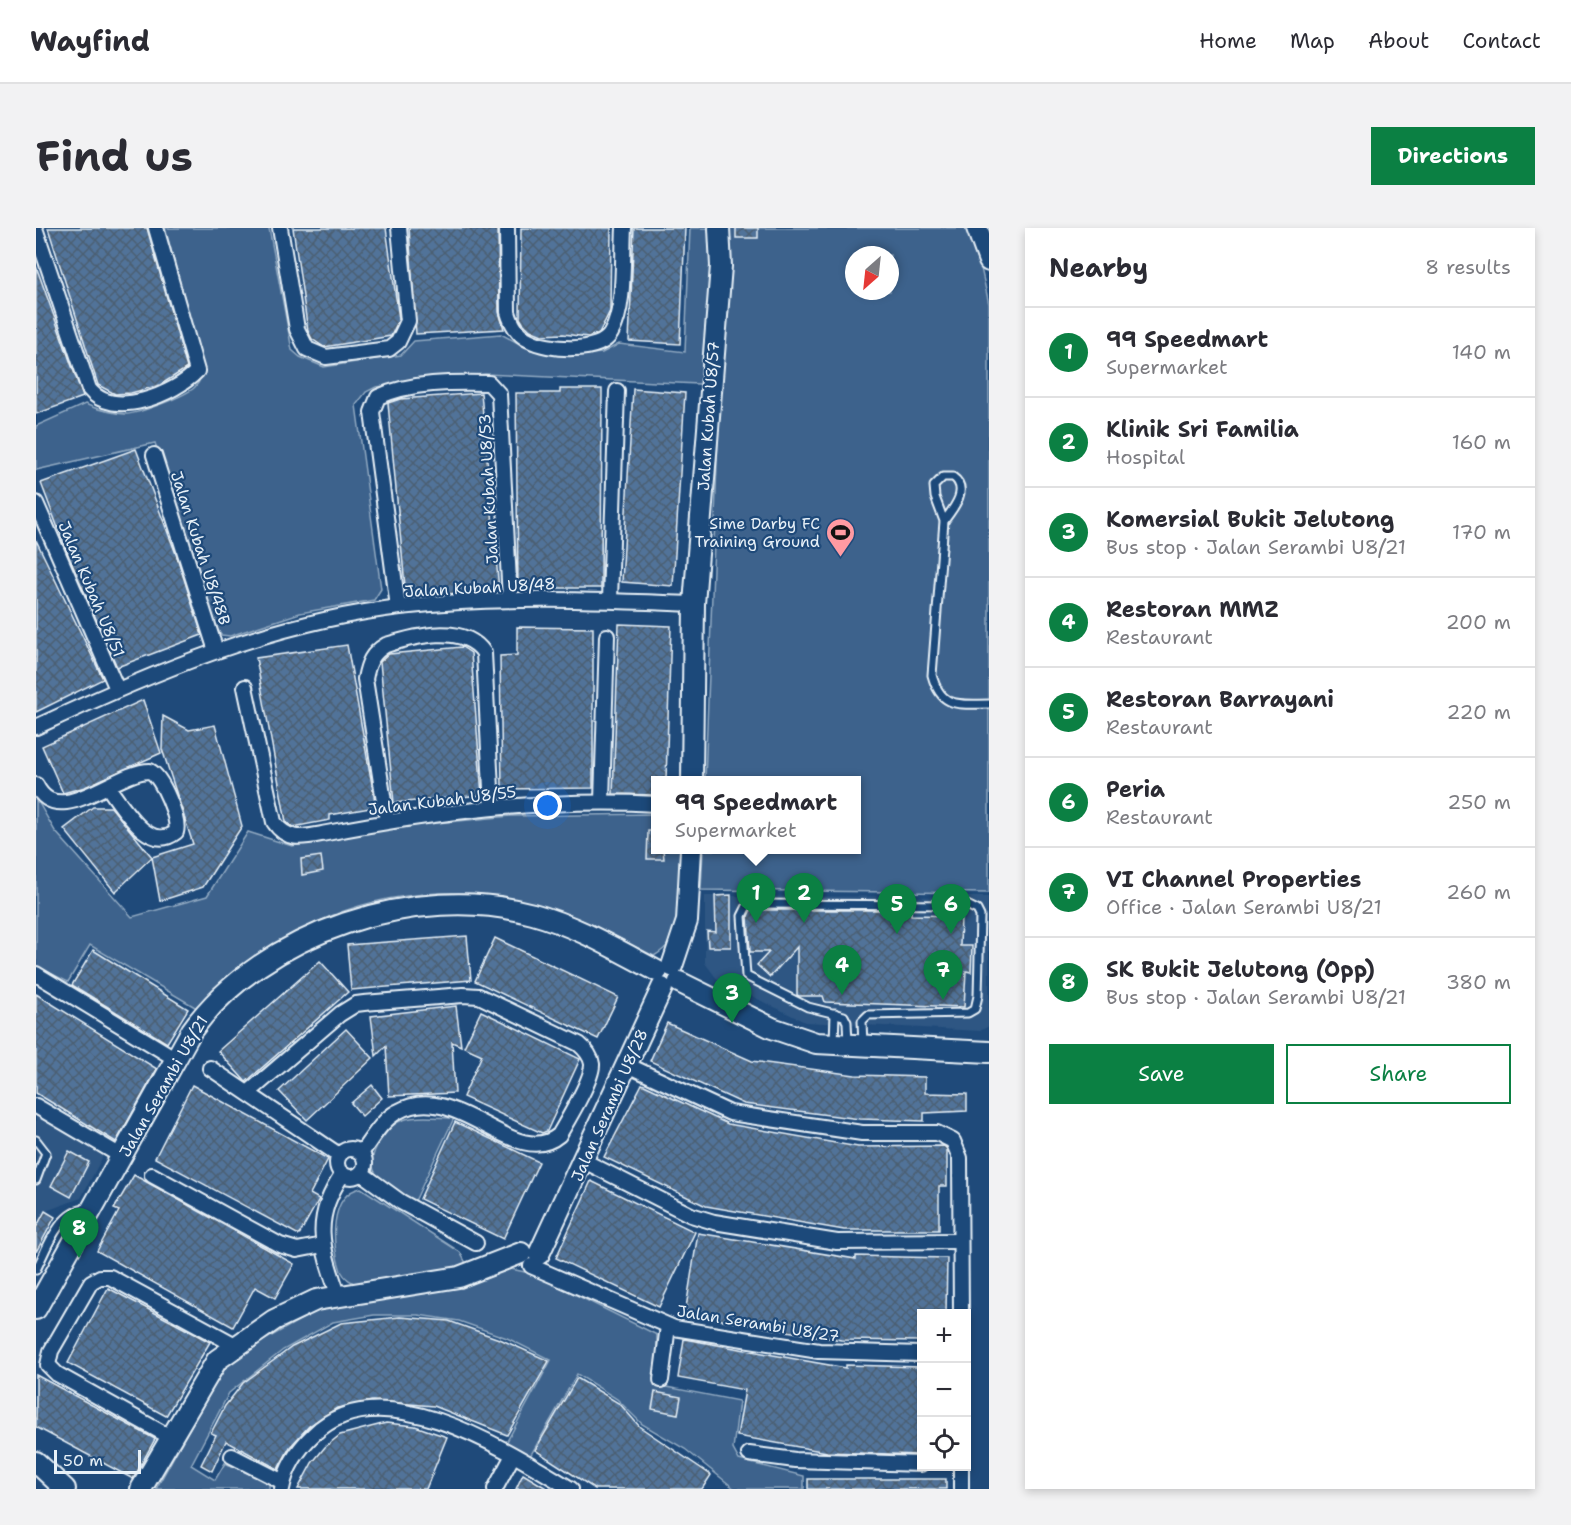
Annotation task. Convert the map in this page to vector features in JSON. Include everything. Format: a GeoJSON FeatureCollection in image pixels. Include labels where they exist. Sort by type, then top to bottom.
{"type":"FeatureCollection","features":[{"type":"Feature","properties":{"kind":"street"},"geometry":{"type":"LineString","coordinates":[[36,231],[88,390],[95,397],[113,405],[178,388],[197,371],[156,228]]}},
{"type":"Feature","properties":{"kind":"street"},"geometry":{"type":"LineString","coordinates":[[280,228],[297,329],[307,349],[326,357],[388,349],[404,332],[408,321],[399,228]]}},
{"type":"Feature","properties":{"kind":"street"},"geometry":{"type":"LineString","coordinates":[[507,228],[508,312],[511,323],[527,340],[539,344],[579,349],[602,343],[611,335],[619,312],[624,228]]}},
{"type":"Feature","properties":{"kind":"street","name":"Jalan Kubah U8/57"},"geometry":{"type":"LineString","coordinates":[[692,776],[694,604],[721,266],[719,228]]}},
{"type":"Feature","properties":{"kind":"street"},"geometry":{"type":"LineString","coordinates":[[977,228],[989,261]]}},
{"type":"Feature","properties":{"kind":"street","name":"Jalan Kubah U8/53"},"geometry":{"type":"LineString","coordinates":[[398,607],[372,412],[378,397],[392,390],[470,382],[489,383],[499,394],[510,600]]}},
{"type":"Feature","properties":{"kind":"street"},"geometry":{"type":"LineString","coordinates":[[610,600],[617,391]]}},
{"type":"Feature","properties":{"kind":"street","name":"Jalan Kubah U8/48B"},"geometry":{"type":"LineString","coordinates":[[154,455],[216,651]]}},
{"type":"Feature","properties":{"kind":"street","name":"Jalan Kubah U8/51"},"geometry":{"type":"LineString","coordinates":[[36,503],[117,689]]}},
{"type":"Feature","properties":{"kind":"street","name":"Jalan Kubah U8/48"},"geometry":{"type":"LineString","coordinates":[[36,727],[117,689],[216,651],[290,628],[398,607],[510,600],[610,600],[694,604]]}},
{"type":"Feature","properties":{"kind":"street"},"geometry":{"type":"LineString","coordinates":[[387,821],[365,678],[367,666],[377,650],[386,645],[448,634],[470,639],[484,653],[492,808]]}},
{"type":"Feature","properties":{"kind":"street"},"geometry":{"type":"LineString","coordinates":[[602,801],[607,636]]}},
{"type":"Feature","properties":{"kind":"street","name":"Jalan Kubah U8/55"},"geometry":{"type":"LineString","coordinates":[[245,687],[274,822],[287,835],[306,837],[387,821],[492,808],[602,801],[651,804]]}},
{"type":"Feature","properties":{"kind":"street"},"geometry":{"type":"LineString","coordinates":[[36,785],[43,798],[58,804],[143,771],[155,774],[162,784],[177,822],[176,832],[159,839],[148,835],[107,786]]}},
{"type":"Feature","properties":{"kind":"street","name":"Jalan Serambi U8/28"},"geometry":{"type":"LineString","coordinates":[[531,1257],[556,1222],[625,1064],[667,977],[687,921],[691,854]]}},
{"type":"Feature","properties":{"kind":"street","name":"Jalan Serambi U8/21"},"geometry":{"type":"LineString","coordinates":[[36,1309],[203,1014],[264,965],[318,933],[379,913],[436,905],[469,905],[532,913],[582,932],[667,977],[787,1034],[848,1046],[989,1052]]}},
{"type":"Feature","properties":{"kind":"street"},"geometry":{"type":"LineString","coordinates":[[36,974],[176,1059]]}},
{"type":"Feature","properties":{"kind":"street"},"geometry":{"type":"LineString","coordinates":[[248,1093],[340,1014],[356,1004],[364,1003],[463,995],[479,996],[579,1044],[592,1063],[590,1074],[563,1127],[552,1140],[528,1144],[459,1111],[433,1104],[409,1107],[392,1115],[361,1153]]}},
{"type":"Feature","properties":{"kind":"street"},"geometry":{"type":"LineString","coordinates":[[625,1064],[730,1113],[862,1133],[937,1133],[947,1137],[958,1148],[960,1158],[960,1309]]}},
{"type":"Feature","properties":{"kind":"street"},"geometry":{"type":"LineString","coordinates":[[210,1068],[339,1155]]}},
{"type":"Feature","properties":{"kind":"street"},"geometry":{"type":"LineString","coordinates":[[36,1106],[121,1156]]}},
{"type":"Feature","properties":{"kind":"street"},"geometry":{"type":"LineString","coordinates":[[339,1155],[350,1149],[361,1153],[365,1161],[361,1173]]}},
{"type":"Feature","properties":{"kind":"street"},"geometry":{"type":"LineString","coordinates":[[339,1155],[338,1167],[343,1174],[350,1177],[361,1173]]}},
{"type":"Feature","properties":{"kind":"street"},"geometry":{"type":"LineString","coordinates":[[584,1161],[691,1215],[714,1222],[837,1242],[960,1241]]}},
{"type":"Feature","properties":{"kind":"street"},"geometry":{"type":"LineString","coordinates":[[361,1173],[400,1202],[476,1243]]}},
{"type":"Feature","properties":{"kind":"street"},"geometry":{"type":"LineString","coordinates":[[339,1296],[323,1245],[321,1220],[324,1209],[343,1174]]}},
{"type":"Feature","properties":{"kind":"street"},"geometry":{"type":"LineString","coordinates":[[152,1175],[280,1245],[297,1250],[323,1245]]}},
{"type":"Feature","properties":{"kind":"street"},"geometry":{"type":"LineString","coordinates":[[141,1489],[217,1360],[235,1345],[291,1311],[316,1300],[459,1276],[501,1262],[531,1257]]}},
{"type":"Feature","properties":{"kind":"street","name":"Jalan Serambi U8/27"},"geometry":{"type":"LineString","coordinates":[[531,1257],[563,1280],[668,1326],[819,1351],[917,1354]]}},
{"type":"Feature","properties":{"kind":"street"},"geometry":{"type":"LineString","coordinates":[[170,1437],[57,1374],[48,1365],[51,1351],[91,1282],[100,1276],[110,1277],[235,1345]]}},
{"type":"Feature","properties":{"kind":"street"},"geometry":{"type":"LineString","coordinates":[[661,1380],[668,1326]]}},
{"type":"Feature","properties":{"kind":"street"},"geometry":{"type":"LineString","coordinates":[[232,1456],[283,1486],[295,1455],[318,1430],[332,1420],[366,1409],[400,1409],[448,1424],[571,1489]]}},
{"type":"Feature","properties":{"kind":"street"},"geometry":{"type":"LineString","coordinates":[[749,1454],[795,1460],[917,1464]]}},
{"type":"Feature","properties":{"kind":"street"},"geometry":{"type":"LineString","coordinates":[[495,1489],[512,1456]]}},
{"type":"Feature","properties":{"kind":"street"},"geometry":{"type":"LineString","coordinates":[[36,1462],[65,1489]]}},
{"type":"Feature","properties":{"kind":"street"},"geometry":{"type":"LineString","coordinates":[[961,1471],[961,1489]]}},
{"type":"Feature","properties":{"kind":"lane"},"geometry":{"type":"LineString","coordinates":[[944,521],[960,496],[958,482],[952,477],[943,477],[934,486],[935,497],[944,521],[932,675],[936,690],[944,699],[956,704],[989,704]]}},
{"type":"Feature","properties":{"kind":"lane"},"geometry":{"type":"LineString","coordinates":[[748,904],[967,905],[977,910],[980,916],[978,996],[975,1009],[968,1013],[868,1015],[848,1046],[847,1018],[808,1007],[746,976],[742,916],[748,904]]}},
{"type":"Feature","properties":{"kind":"lane"},"geometry":{"type":"LineString","coordinates":[[835,1013],[848,1046]]}},
{"type":"Feature","properties":{"kind":"lane"},"geometry":{"type":"LineString","coordinates":[[36,1140],[46,1153],[36,1180]]}},
{"type":"Feature","properties":{"kind":"lane"},"geometry":{"type":"LineString","coordinates":[[36,1270],[64,1221],[78,1211],[92,1209]]}},
{"type":"Feature","properties":{"kind":"shaded area"},"geometry":{"type":"Polygon","coordinates":[[[165,228],[269,228],[292,350],[300,357],[324,367],[401,355],[414,341],[501,334],[531,350],[567,356],[602,353],[619,344],[685,352],[690,228],[966,228],[981,268],[989,304],[989,893],[701,890],[703,854],[861,854],[861,776],[705,776],[720,385],[485,374],[376,387],[366,392],[356,405],[381,589],[374,600],[300,613],[230,636],[221,635],[216,627],[155,443],[36,470],[36,426],[85,404],[105,411],[126,414],[141,411],[190,391],[200,380],[203,365],[165,228]]]}},
{"type":"Feature","properties":{"kind":"shaded area"},"geometry":{"type":"Polygon","coordinates":[[[36,798],[55,831],[132,917],[207,896],[248,832],[292,846],[384,828],[511,816],[651,814],[651,854],[685,854],[685,894],[680,923],[666,947],[654,956],[605,931],[555,910],[491,895],[458,893],[392,898],[329,917],[286,939],[260,958],[200,1010],[90,945],[68,982],[36,966],[36,798]]]}},
{"type":"Feature","properties":{"kind":"shaded area"},"geometry":{"type":"Polygon","coordinates":[[[705,896],[989,897],[989,1026],[980,1031],[805,1022],[717,979],[705,963],[705,896]]]}},
{"type":"Feature","properties":{"kind":"shaded area"},"geometry":{"type":"Polygon","coordinates":[[[36,1115],[103,1156],[81,1198],[46,1211],[36,1229],[36,1115]]]}},
{"type":"Feature","properties":{"kind":"shaded area"},"geometry":{"type":"Polygon","coordinates":[[[418,1117],[454,1118],[415,1201],[381,1181],[373,1166],[373,1157],[381,1139],[389,1129],[404,1120],[418,1117]]]}},
{"type":"Feature","properties":{"kind":"shaded area"},"geometry":{"type":"Polygon","coordinates":[[[361,1188],[460,1252],[468,1267],[359,1285],[348,1280],[341,1271],[335,1248],[335,1222],[343,1200],[351,1192],[361,1188]]]}},
{"type":"Feature","properties":{"kind":"shaded area"},"geometry":{"type":"Polygon","coordinates":[[[511,1269],[534,1274],[657,1335],[656,1385],[739,1401],[733,1449],[739,1460],[804,1476],[804,1489],[735,1489],[685,1449],[642,1424],[617,1399],[577,1374],[529,1458],[505,1445],[551,1360],[507,1338],[459,1321],[418,1315],[374,1315],[333,1322],[283,1350],[229,1393],[191,1465],[215,1480],[225,1463],[269,1483],[269,1489],[156,1489],[229,1362],[252,1347],[321,1308],[418,1292],[511,1269]]]}},
{"type":"Feature","properties":{"kind":"building"},"geometry":{"type":"Polygon","coordinates":[[[48,228],[147,228],[187,368],[160,385],[131,393],[115,394],[98,385],[48,228]]]}},
{"type":"Feature","properties":{"kind":"building"},"geometry":{"type":"Polygon","coordinates":[[[293,228],[386,228],[399,319],[391,336],[324,347],[312,339],[308,331],[293,228]]]}},
{"type":"Feature","properties":{"kind":"building"},"geometry":{"type":"Polygon","coordinates":[[[409,228],[498,228],[499,312],[504,329],[416,334],[409,228]]]}},
{"type":"Feature","properties":{"kind":"building"},"geometry":{"type":"Polygon","coordinates":[[[521,228],[611,228],[610,311],[599,333],[588,337],[563,334],[542,335],[530,330],[523,323],[520,318],[521,228]]]}},
{"type":"Feature","properties":{"kind":"building"},"geometry":{"type":"Polygon","coordinates":[[[634,228],[685,228],[680,344],[629,341],[634,228]]]}},
{"type":"Feature","properties":{"kind":"building"},"geometry":{"type":"Polygon","coordinates":[[[736,228],[758,228],[758,238],[736,238],[736,228]]]}},
{"type":"Feature","properties":{"kind":"building"},"geometry":{"type":"Polygon","coordinates":[[[36,266],[83,397],[36,414],[36,266]]]}},
{"type":"Feature","properties":{"kind":"building"},"geometry":{"type":"Polygon","coordinates":[[[560,389],[602,389],[601,588],[518,588],[516,393],[560,393],[560,389]]]}},
{"type":"Feature","properties":{"kind":"building"},"geometry":{"type":"Polygon","coordinates":[[[633,389],[685,393],[673,586],[622,582],[633,389]]]}},
{"type":"Feature","properties":{"kind":"building"},"geometry":{"type":"Polygon","coordinates":[[[481,393],[499,590],[406,597],[388,403],[400,399],[481,393]]]}},
{"type":"Feature","properties":{"kind":"building"},"geometry":{"type":"Polygon","coordinates":[[[136,449],[176,554],[202,635],[117,667],[69,557],[41,483],[136,449]]]}},
{"type":"Feature","properties":{"kind":"building"},"geometry":{"type":"Polygon","coordinates":[[[36,540],[103,679],[36,712],[36,540]]]}},
{"type":"Feature","properties":{"kind":"building"},"geometry":{"type":"Polygon","coordinates":[[[619,624],[671,626],[666,776],[651,776],[651,795],[613,794],[619,624]]]}},
{"type":"Feature","properties":{"kind":"building"},"geometry":{"type":"Polygon","coordinates":[[[517,627],[593,628],[593,788],[502,789],[500,656],[517,655],[517,627]]]}},
{"type":"Feature","properties":{"kind":"building"},"geometry":{"type":"Polygon","coordinates":[[[347,645],[376,807],[330,815],[330,820],[293,827],[286,822],[256,658],[347,645]]]}},
{"type":"Feature","properties":{"kind":"building"},"geometry":{"type":"Polygon","coordinates":[[[462,647],[471,653],[482,795],[394,803],[380,662],[389,654],[462,647]]]}},
{"type":"Feature","properties":{"kind":"building"},"geometry":{"type":"Polygon","coordinates":[[[143,700],[161,753],[85,787],[63,793],[42,746],[143,700]]]}},
{"type":"Feature","properties":{"kind":"building"},"geometry":{"type":"Polygon","coordinates":[[[163,716],[189,730],[215,725],[242,826],[203,887],[160,901],[152,857],[193,844],[162,749],[163,716]]]}},
{"type":"Feature","properties":{"kind":"building"},"geometry":{"type":"Polygon","coordinates":[[[93,807],[111,807],[152,857],[115,892],[64,829],[93,807]]]}},
{"type":"Feature","properties":{"kind":"building"},"geometry":{"type":"Polygon","coordinates":[[[648,831],[651,831],[651,854],[664,854],[664,859],[647,859],[648,831]]]}},
{"type":"Feature","properties":{"kind":"building"},"geometry":{"type":"Polygon","coordinates":[[[321,856],[323,871],[302,875],[301,859],[321,856]]]}},
{"type":"Feature","properties":{"kind":"building"},"geometry":{"type":"Polygon","coordinates":[[[731,895],[731,947],[708,947],[707,931],[716,932],[715,896],[731,895]]]}},
{"type":"Feature","properties":{"kind":"building"},"geometry":{"type":"Polygon","coordinates":[[[751,910],[911,910],[911,915],[961,916],[960,946],[972,946],[971,972],[966,971],[964,1007],[825,1002],[823,996],[799,996],[797,995],[797,947],[770,977],[757,965],[769,952],[750,952],[748,916],[751,910]]]}},
{"type":"Feature","properties":{"kind":"building"},"geometry":{"type":"Polygon","coordinates":[[[467,936],[471,980],[351,990],[347,945],[467,936]]]}},
{"type":"Feature","properties":{"kind":"building"},"geometry":{"type":"Polygon","coordinates":[[[495,938],[618,997],[598,1039],[475,981],[495,938]]]}},
{"type":"Feature","properties":{"kind":"building"},"geometry":{"type":"Polygon","coordinates":[[[93,950],[188,1009],[167,1043],[72,985],[93,950]]]}},
{"type":"Feature","properties":{"kind":"building"},"geometry":{"type":"Polygon","coordinates":[[[320,961],[348,992],[246,1082],[218,1051],[320,961]]]}},
{"type":"Feature","properties":{"kind":"building"},"geometry":{"type":"Polygon","coordinates":[[[36,994],[157,1069],[116,1142],[36,1093],[36,994]]]}},
{"type":"Feature","properties":{"kind":"building"},"geometry":{"type":"Polygon","coordinates":[[[456,1006],[461,1046],[452,1042],[455,1093],[389,1096],[386,1046],[376,1056],[371,1016],[456,1006]]]}},
{"type":"Feature","properties":{"kind":"building"},"geometry":{"type":"Polygon","coordinates":[[[481,1011],[580,1059],[547,1131],[542,1133],[463,1097],[482,1055],[464,1047],[481,1011]]]}},
{"type":"Feature","properties":{"kind":"building"},"geometry":{"type":"Polygon","coordinates":[[[667,1023],[752,1061],[855,1075],[925,1077],[925,1093],[967,1094],[967,1111],[924,1113],[924,1121],[860,1119],[744,1104],[650,1061],[667,1023]]]}},
{"type":"Feature","properties":{"kind":"building"},"geometry":{"type":"Polygon","coordinates":[[[346,1029],[373,1058],[307,1120],[279,1091],[346,1029]]]}},
{"type":"Feature","properties":{"kind":"building"},"geometry":{"type":"Polygon","coordinates":[[[642,1084],[728,1124],[858,1147],[944,1146],[947,1149],[947,1186],[939,1186],[939,1230],[844,1230],[706,1206],[604,1157],[642,1084]]]}},
{"type":"Feature","properties":{"kind":"building"},"geometry":{"type":"Polygon","coordinates":[[[192,1085],[328,1159],[310,1194],[319,1199],[299,1235],[155,1158],[192,1085]]]}},
{"type":"Feature","properties":{"kind":"building"},"geometry":{"type":"Polygon","coordinates":[[[372,1085],[382,1098],[362,1116],[351,1103],[372,1085]]]}},
{"type":"Feature","properties":{"kind":"building"},"geometry":{"type":"Polygon","coordinates":[[[455,1122],[539,1162],[503,1239],[420,1199],[455,1122]]]}},
{"type":"Feature","properties":{"kind":"building"},"geometry":{"type":"Polygon","coordinates":[[[69,1151],[89,1162],[71,1197],[51,1186],[69,1151]]]}},
{"type":"Feature","properties":{"kind":"building"},"geometry":{"type":"Polygon","coordinates":[[[134,1175],[294,1264],[275,1298],[255,1287],[233,1327],[97,1251],[119,1211],[114,1209],[134,1175]]]}},
{"type":"Feature","properties":{"kind":"building"},"geometry":{"type":"Polygon","coordinates":[[[591,1181],[695,1232],[659,1307],[556,1258],[591,1181]]]}},
{"type":"Feature","properties":{"kind":"building"},"geometry":{"type":"Polygon","coordinates":[[[45,1211],[55,1217],[36,1252],[36,1228],[45,1211]]]}},
{"type":"Feature","properties":{"kind":"building"},"geometry":{"type":"Polygon","coordinates":[[[698,1233],[856,1259],[856,1256],[947,1258],[946,1309],[917,1309],[917,1341],[841,1340],[685,1314],[698,1233]]]}},
{"type":"Feature","properties":{"kind":"building"},"geometry":{"type":"Polygon","coordinates":[[[108,1288],[210,1342],[166,1416],[68,1363],[108,1288]]]}},
{"type":"Feature","properties":{"kind":"building"},"geometry":{"type":"Polygon","coordinates":[[[400,1317],[449,1321],[502,1340],[549,1361],[507,1435],[434,1406],[372,1401],[337,1408],[309,1426],[290,1447],[278,1469],[226,1441],[212,1471],[201,1465],[216,1435],[211,1433],[225,1406],[243,1383],[292,1347],[341,1323],[400,1317]]]}},
{"type":"Feature","properties":{"kind":"building"},"geometry":{"type":"Polygon","coordinates":[[[684,1339],[846,1368],[846,1365],[917,1367],[917,1455],[827,1452],[737,1436],[745,1390],[678,1378],[684,1339]]]}},
{"type":"Feature","properties":{"kind":"building"},"geometry":{"type":"Polygon","coordinates":[[[36,1375],[155,1439],[133,1479],[36,1427],[36,1375]]]}},
{"type":"Feature","properties":{"kind":"building"},"geometry":{"type":"Polygon","coordinates":[[[577,1378],[620,1404],[640,1427],[711,1475],[702,1489],[595,1489],[535,1450],[577,1378]]]}},
{"type":"Feature","properties":{"kind":"building"},"geometry":{"type":"Polygon","coordinates":[[[655,1392],[681,1397],[678,1414],[652,1409],[655,1392]]]}},
{"type":"Feature","properties":{"kind":"building"},"geometry":{"type":"Polygon","coordinates":[[[386,1423],[415,1426],[447,1437],[426,1489],[298,1489],[312,1463],[325,1447],[340,1435],[386,1423]]]}},
{"type":"Feature","properties":{"kind":"building"},"geometry":{"type":"Polygon","coordinates":[[[523,1474],[548,1489],[516,1489],[523,1474]]]}},
{"type":"Feature","properties":{"kind":"building"},"geometry":{"type":"Polygon","coordinates":[[[808,1479],[946,1479],[946,1489],[808,1489],[808,1479]]]}},
{"type":"Feature","properties":{"kind":"place","name":"Sime Darby FC Training Ground"},"geometry":{"type":"Point","coordinates":[841,558]}},
{"type":"Feature","properties":{"kind":"place","name":"99 Speedmart"},"geometry":{"type":"Point","coordinates":[756,923]}},
{"type":"Feature","properties":{"kind":"place","name":"Klinik Sri Familia"},"geometry":{"type":"Point","coordinates":[804,923]}},
{"type":"Feature","properties":{"kind":"place","name":"Restoran Barrayani"},"geometry":{"type":"Point","coordinates":[897,934]}},
{"type":"Feature","properties":{"kind":"place","name":"Peria"},"geometry":{"type":"Point","coordinates":[951,934]}},
{"type":"Feature","properties":{"kind":"place","name":"Restoran MMZ"},"geometry":{"type":"Point","coordinates":[842,995]}},
{"type":"Feature","properties":{"kind":"place","name":"VI Channel Properties"},"geometry":{"type":"Point","coordinates":[943,1000]}},
{"type":"Feature","properties":{"kind":"place","name":"Komersial Bukit Jelutong"},"geometry":{"type":"Point","coordinates":[732,1023]}},
{"type":"Feature","properties":{"kind":"place","name":"SK Bukit Jelutong (Opp)"},"geometry":{"type":"Point","coordinates":[79,1258]}}]}
